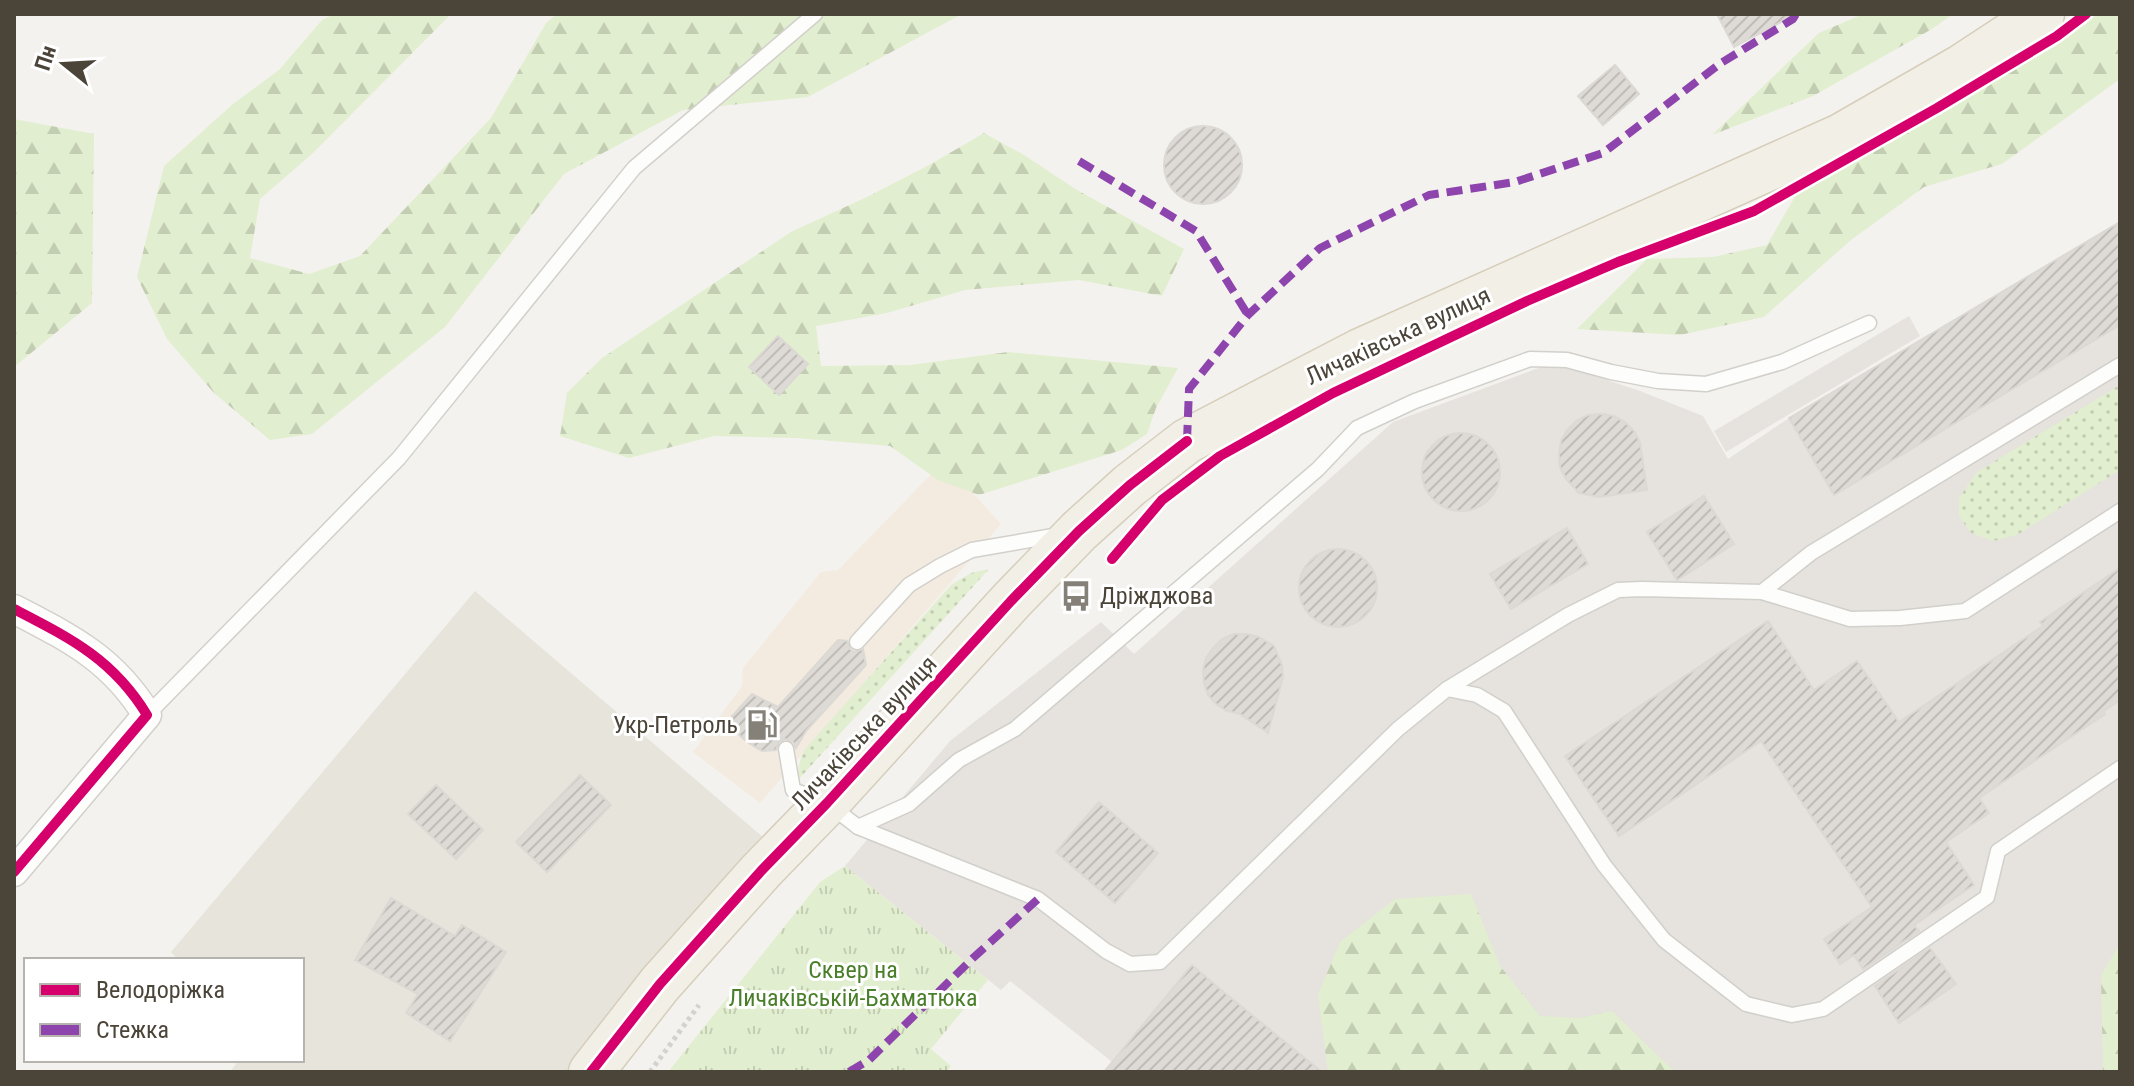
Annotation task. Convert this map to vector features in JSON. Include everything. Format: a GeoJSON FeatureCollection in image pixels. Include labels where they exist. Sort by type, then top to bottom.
{"type":"FeatureCollection","features":[{"type":"Feature","properties":{"kind":"main road","name":"Личаківська вулиця"},"geometry":{"type":"LineString","coordinates":[[591,1072],[660,984],[761,871],[843,815],[1011,601],[1079,531],[1130,485],[1187,441],[1360,351],[1841,136],[1963,66],[2042,14]]}},
{"type":"Feature","properties":{"kind":"street"},"geometry":{"type":"LineString","coordinates":[[14,609],[75,640],[115,673],[136,696],[147,715],[14,872]]}},
{"type":"Feature","properties":{"kind":"lane"},"geometry":{"type":"LineString","coordinates":[[147,715],[399,458],[634,168],[815,14]]}},
{"type":"Feature","properties":{"kind":"lane"},"geometry":{"type":"LineString","coordinates":[[843,815],[909,804],[959,760],[1015,729],[1318,469],[1357,428],[1415,401],[1530,359],[1567,360],[1658,381],[1706,384],[1782,362],[1869,323]]}},
{"type":"Feature","properties":{"kind":"lane"},"geometry":{"type":"LineString","coordinates":[[1762,592],[1811,553],[2120,365]]}},
{"type":"Feature","properties":{"kind":"lane"},"geometry":{"type":"LineString","coordinates":[[786,749],[793,790],[843,815],[1038,899],[1106,951],[1130,964],[1160,962],[1398,729],[1447,689],[1568,615],[1618,590],[1762,592],[1850,619],[1900,618],[1965,611],[2120,511]]}},
{"type":"Feature","properties":{"kind":"lane"},"geometry":{"type":"LineString","coordinates":[[857,642],[909,585],[972,550],[1079,531]]}},
{"type":"Feature","properties":{"kind":"lane"},"geometry":{"type":"LineString","coordinates":[[1447,689],[1477,695],[1504,711],[1604,865],[1664,940],[1746,1004],[1792,1015],[1823,1009],[1987,897],[1998,851],[2120,768]]}},
{"type":"Feature","properties":{"kind":"shaded area"},"geometry":{"type":"Polygon","coordinates":[[[2120,222],[2120,1072],[1125,1072],[1010,981],[1001,990],[845,866],[950,741],[1101,622],[1134,654],[1393,422],[1544,366],[1571,368],[1703,416],[1728,459],[1789,418],[2120,222]]]}},
{"type":"Feature","properties":{"kind":"shaded area"},"geometry":{"type":"Polygon","coordinates":[[[1909,316],[1920,336],[1726,452],[1714,431],[1909,316]]]}},
{"type":"Feature","properties":{"kind":"shaded area"},"geometry":{"type":"Polygon","coordinates":[[[944,461],[1001,524],[760,803],[693,752],[742,686],[743,668],[821,572],[838,570],[944,461]]]}},
{"type":"Feature","properties":{"kind":"shaded area"},"geometry":{"type":"Polygon","coordinates":[[[475,591],[764,838],[575,1072],[230,1072],[238,1062],[304,1062],[304,958],[176,958],[171,952],[475,591]]]}},
{"type":"Feature","properties":{"kind":"shaded area"},"geometry":{"type":"Polygon","coordinates":[[[986,747],[1063,827],[970,918],[892,838],[986,747]]]}},
{"type":"Feature","properties":{"kind":"green space"},"geometry":{"type":"Polygon","coordinates":[[[334,14],[451,14],[313,153],[260,199],[250,258],[309,274],[360,256],[491,118],[546,23],[557,14],[962,14],[808,97],[683,110],[564,174],[445,327],[312,434],[270,440],[214,393],[167,339],[137,277],[164,166],[233,104],[279,70],[322,20],[334,14]]]}},
{"type":"Feature","properties":{"kind":"green space"},"geometry":{"type":"Polygon","coordinates":[[[1863,14],[1953,14],[1813,96],[1712,135],[1819,33],[1863,14]]]}},
{"type":"Feature","properties":{"kind":"green space"},"geometry":{"type":"Polygon","coordinates":[[[2098,14],[2120,14],[2120,79],[2002,164],[1924,187],[1851,240],[1764,317],[1680,335],[1577,329],[1647,259],[1713,257],[1767,245],[1804,181],[1899,134],[2066,37],[2098,14]]]}},
{"type":"Feature","properties":{"kind":"green space"},"geometry":{"type":"Polygon","coordinates":[[[14,119],[94,134],[92,303],[14,367],[14,119]]]}},
{"type":"Feature","properties":{"kind":"green space"},"geometry":{"type":"Polygon","coordinates":[[[984,133],[1077,190],[1184,249],[1162,296],[1079,280],[965,290],[887,313],[816,326],[821,366],[910,365],[1008,352],[1178,368],[1156,408],[1147,434],[1122,450],[979,495],[938,480],[890,446],[796,438],[714,436],[629,458],[560,436],[567,393],[602,358],[791,232],[869,196],[984,133]]]}},
{"type":"Feature","properties":{"kind":"green space"},"geometry":{"type":"Polygon","coordinates":[[[2120,385],[2120,470],[2017,535],[1993,541],[1971,533],[1959,516],[1959,498],[1977,472],[2120,385]]]}},
{"type":"Feature","properties":{"kind":"green space"},"geometry":{"type":"Polygon","coordinates":[[[989,569],[799,779],[799,764],[805,749],[951,585],[971,573],[989,569]]]}},
{"type":"Feature","properties":{"kind":"green space","name":"Сквер на Личаківській-Бахматюка"},"geometry":{"type":"Polygon","coordinates":[[[845,866],[988,980],[931,1049],[951,1066],[947,1072],[668,1072],[820,882],[845,866]]]}},
{"type":"Feature","properties":{"kind":"green space"},"geometry":{"type":"Polygon","coordinates":[[[1471,894],[1500,966],[1540,1016],[1580,1018],[1612,1011],[1675,1072],[1328,1072],[1318,995],[1340,942],[1395,899],[1471,894]]]}},
{"type":"Feature","properties":{"kind":"green space"},"geometry":{"type":"Polygon","coordinates":[[[2120,944],[2120,1072],[2103,1072],[2101,975],[2120,944]]]}},
{"type":"Feature","properties":{"kind":"building"},"geometry":{"type":"Polygon","coordinates":[[[1717,14],[1796,14],[1734,47],[1717,14]]]}},
{"type":"Feature","properties":{"kind":"building"},"geometry":{"type":"Polygon","coordinates":[[[1615,65],[1639,94],[1603,125],[1578,96],[1615,65]]]}},
{"type":"Feature","properties":{"kind":"building"},"geometry":{"type":"Polygon","coordinates":[[[1203,126],[1218,129],[1235,143],[1242,165],[1239,180],[1225,197],[1203,204],[1188,201],[1171,187],[1164,165],[1167,150],[1181,133],[1203,126]]]}},
{"type":"Feature","properties":{"kind":"building"},"geometry":{"type":"Polygon","coordinates":[[[2120,222],[2120,325],[1834,495],[1789,418],[2120,222]]]}},
{"type":"Feature","properties":{"kind":"building"},"geometry":{"type":"Polygon","coordinates":[[[778,336],[808,364],[779,395],[749,367],[778,336]]]}},
{"type":"Feature","properties":{"kind":"building"},"geometry":{"type":"Polygon","coordinates":[[[1602,414],[1625,422],[1635,432],[1640,443],[1647,490],[1599,497],[1579,493],[1566,479],[1560,467],[1559,454],[1567,430],[1588,415],[1602,414]]]}},
{"type":"Feature","properties":{"kind":"building"},"geometry":{"type":"Polygon","coordinates":[[[1461,433],[1476,436],[1489,444],[1497,457],[1500,472],[1497,487],[1489,500],[1476,508],[1461,511],[1446,508],[1433,500],[1425,487],[1422,472],[1425,457],[1433,444],[1446,436],[1461,433]]]}},
{"type":"Feature","properties":{"kind":"building"},"geometry":{"type":"Polygon","coordinates":[[[1704,496],[1734,544],[1677,580],[1647,532],[1704,496]]]}},
{"type":"Feature","properties":{"kind":"building"},"geometry":{"type":"Polygon","coordinates":[[[1567,528],[1588,564],[1511,609],[1490,574],[1567,528]]]}},
{"type":"Feature","properties":{"kind":"building"},"geometry":{"type":"Polygon","coordinates":[[[1338,549],[1353,552],[1366,560],[1374,573],[1377,588],[1374,603],[1366,616],[1353,624],[1338,627],[1323,624],[1310,616],[1302,603],[1299,588],[1302,573],[1310,560],[1323,552],[1338,549]]]}},
{"type":"Feature","properties":{"kind":"building"},"geometry":{"type":"Polygon","coordinates":[[[2120,568],[2120,700],[2104,711],[2105,714],[1979,798],[1989,813],[1946,842],[1974,885],[1914,925],[1919,931],[1863,969],[1854,955],[1840,964],[1824,939],[1872,907],[1761,741],[1619,836],[1565,756],[1768,621],[1814,690],[1857,661],[1899,722],[2043,626],[2040,622],[2120,568]]]}},
{"type":"Feature","properties":{"kind":"building"},"geometry":{"type":"Polygon","coordinates":[[[1234,634],[1259,637],[1274,646],[1282,665],[1283,677],[1268,733],[1240,714],[1227,711],[1208,695],[1203,670],[1206,658],[1222,639],[1234,634]]]}},
{"type":"Feature","properties":{"kind":"building"},"geometry":{"type":"Polygon","coordinates":[[[838,640],[847,641],[854,652],[863,649],[866,665],[806,731],[796,748],[793,742],[785,739],[779,742],[776,750],[762,751],[726,723],[752,694],[778,707],[838,640]]]}},
{"type":"Feature","properties":{"kind":"building"},"geometry":{"type":"Polygon","coordinates":[[[580,775],[611,805],[547,872],[516,842],[580,775]]]}},
{"type":"Feature","properties":{"kind":"building"},"geometry":{"type":"Polygon","coordinates":[[[436,785],[483,830],[456,859],[408,814],[436,785]]]}},
{"type":"Feature","properties":{"kind":"building"},"geometry":{"type":"Polygon","coordinates":[[[1099,802],[1158,853],[1115,903],[1056,852],[1099,802]]]}},
{"type":"Feature","properties":{"kind":"building"},"geometry":{"type":"Polygon","coordinates":[[[391,898],[455,936],[462,925],[506,952],[450,1041],[406,1013],[418,994],[355,960],[391,898]]]}},
{"type":"Feature","properties":{"kind":"building"},"geometry":{"type":"Polygon","coordinates":[[[1930,948],[1956,984],[1899,1023],[1875,986],[1930,948]]]}},
{"type":"Feature","properties":{"kind":"building"},"geometry":{"type":"Polygon","coordinates":[[[1192,965],[1220,989],[1322,1072],[1104,1072],[1192,965]]]}},
{"type":"Feature","properties":{"kind":"marked path"},"geometry":{"type":"LineString","coordinates":[[1187,441],[1189,389],[1248,315],[1320,248],[1429,195],[1515,182],[1603,153],[1721,63],[1793,19],[1796,14]]}},
{"type":"Feature","properties":{"kind":"marked path"},"geometry":{"type":"LineString","coordinates":[[1079,161],[1196,231],[1248,315]]}},
{"type":"Feature","properties":{"kind":"marked path"},"geometry":{"type":"LineString","coordinates":[[849,1072],[869,1060],[1038,899]]}},
{"type":"Feature","properties":{"kind":"cycle path"},"geometry":{"type":"LineString","coordinates":[[1112,559],[1162,500],[1220,456],[1333,393],[1527,301],[1618,262],[1754,211],[1937,108],[2057,36],[2086,14]]}},
{"type":"Feature","properties":{"kind":"cycle path"},"geometry":{"type":"LineString","coordinates":[[591,1072],[660,984],[1011,601],[1079,531],[1130,485],[1187,441]]}},
{"type":"Feature","properties":{"kind":"cycle path"},"geometry":{"type":"LineString","coordinates":[[14,609],[54,630],[105,664],[147,715],[14,872]]}},
{"type":"Feature","properties":{"kind":"place","name":"Дріжджова"},"geometry":{"type":"Point","coordinates":[1076,596]}},
{"type":"Feature","properties":{"kind":"place","name":"Укр-Петроль"},"geometry":{"type":"Point","coordinates":[762,725]}}]}
